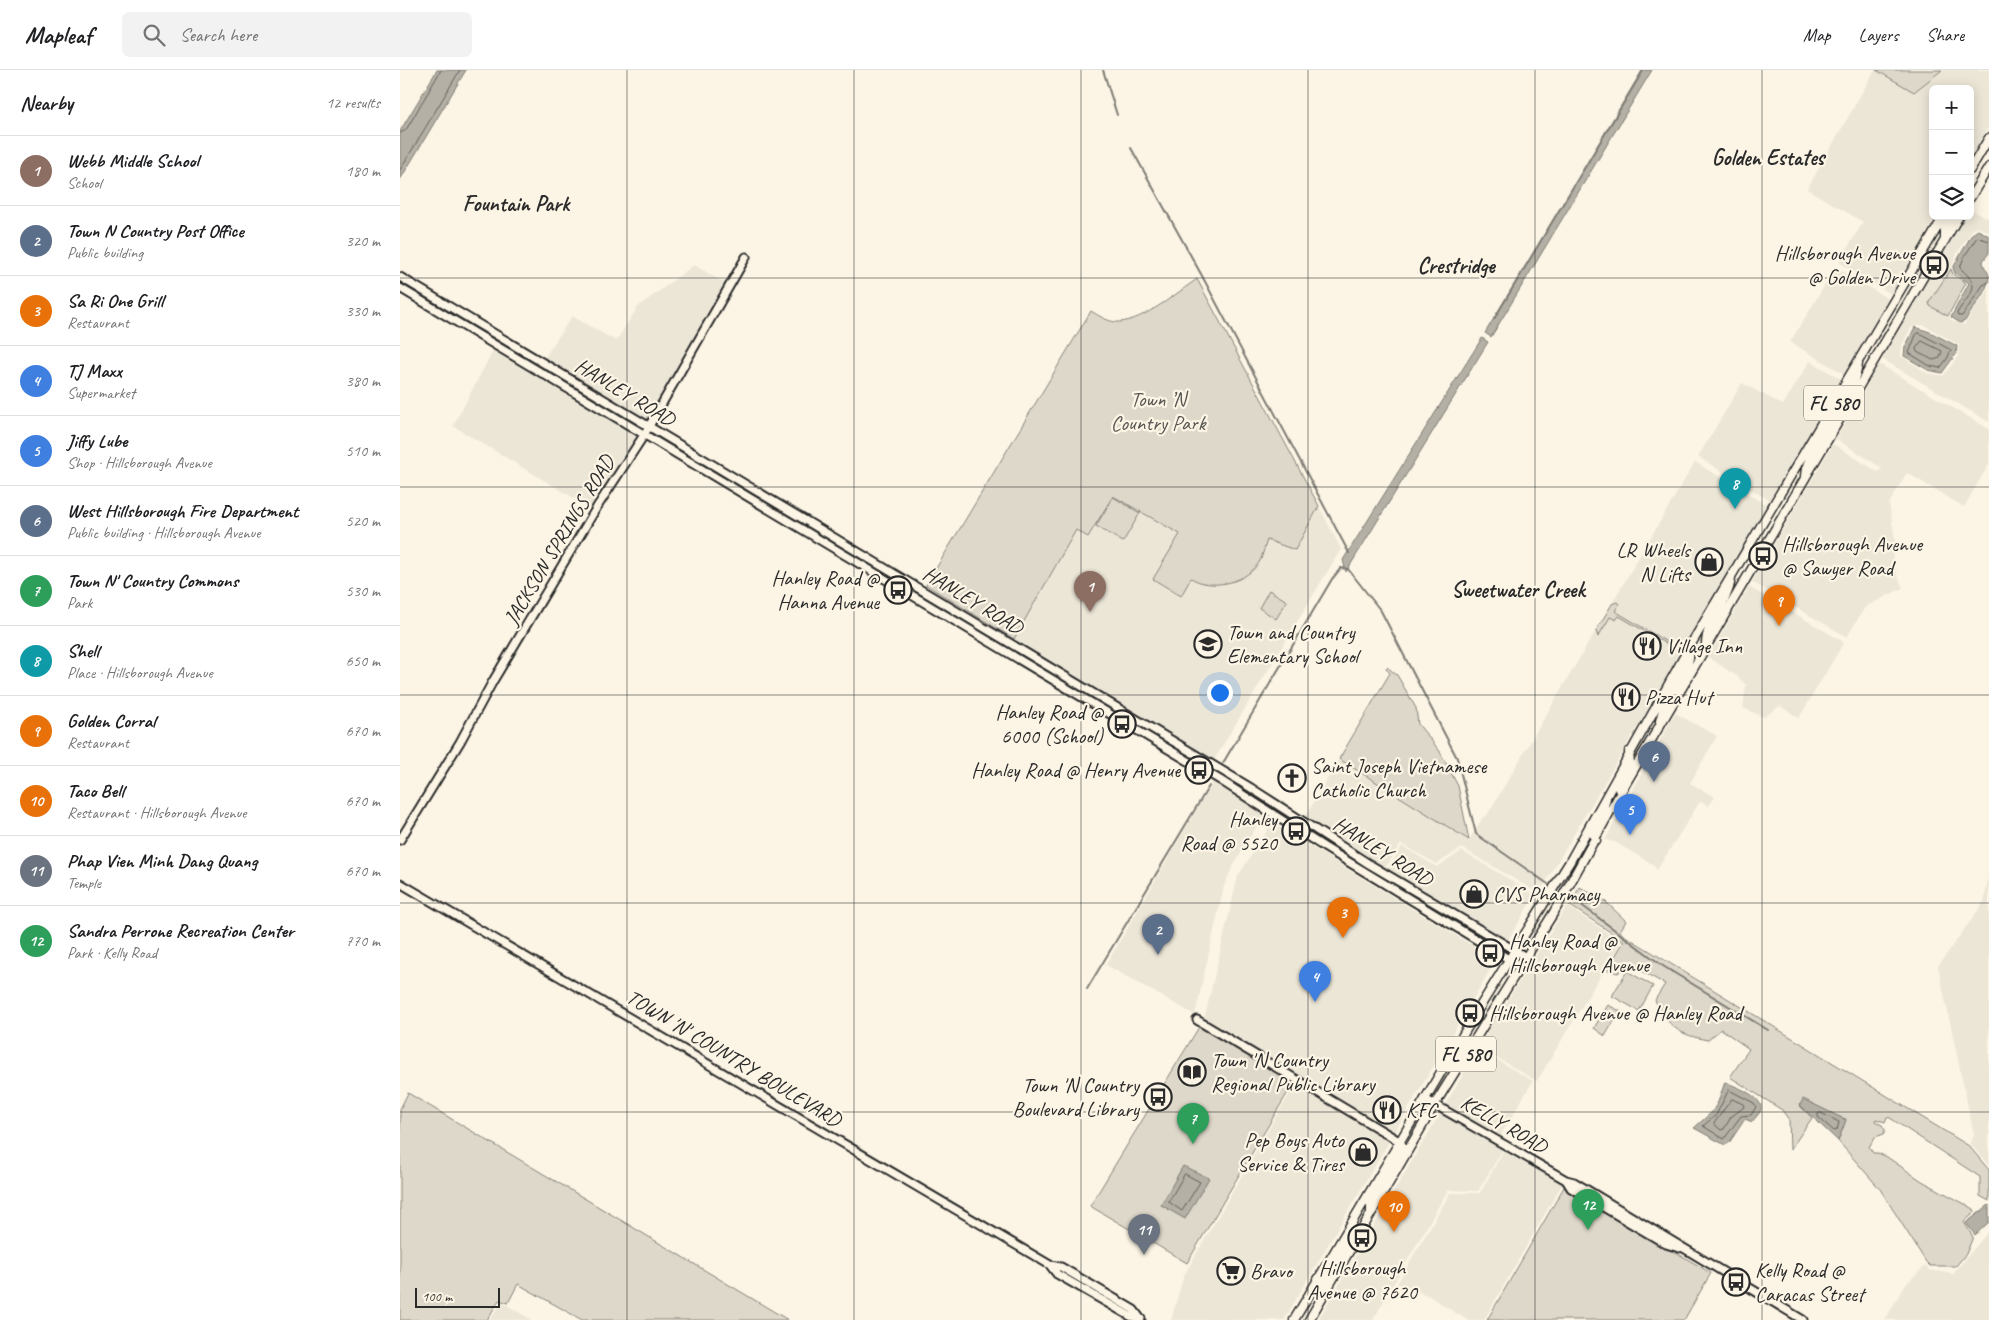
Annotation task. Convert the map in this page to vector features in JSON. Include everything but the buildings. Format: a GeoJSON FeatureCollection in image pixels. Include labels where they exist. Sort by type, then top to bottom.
{"type":"FeatureCollection","features":[{"type":"Feature","properties":{"kind":"main road"},"geometry":{"type":"LineString","coordinates":[[1974,163],[1989,138]]}},
{"type":"Feature","properties":{"kind":"main road"},"geometry":{"type":"LineString","coordinates":[[1974,191],[1989,167]]}},
{"type":"Feature","properties":{"kind":"main road","name":"FL 580"},"geometry":{"type":"LineString","coordinates":[[1294,1320],[1568,862],[1731,575],[1942,220]]}},
{"type":"Feature","properties":{"kind":"main road"},"geometry":{"type":"LineString","coordinates":[[1944,242],[1946,226],[1949,220]]}},
{"type":"Feature","properties":{"kind":"main road","name":"FL 580"},"geometry":{"type":"LineString","coordinates":[[1309,1320],[1435,1104],[1596,840],[1643,754],[1958,220]]}},
{"type":"Feature","properties":{"kind":"main road","name":"JACKSON SPRINGS ROAD"},"geometry":{"type":"LineString","coordinates":[[400,840],[460,742],[493,681],[597,507],[644,435],[746,257]]}},
{"type":"Feature","properties":{"kind":"main road","name":"HANLEY ROAD"},"geometry":{"type":"LineString","coordinates":[[400,277],[766,498],[1033,656],[1233,777],[1403,884],[1526,957]]}},
{"type":"Feature","properties":{"kind":"main road","name":"HANLEY ROAD"},"geometry":{"type":"LineString","coordinates":[[400,288],[1119,719],[1520,966]]}},
{"type":"Feature","properties":{"kind":"main road"},"geometry":{"type":"LineString","coordinates":[[1829,438],[1830,423],[1858,374],[1859,361]]}},
{"type":"Feature","properties":{"kind":"main road"},"geometry":{"type":"LineString","coordinates":[[554,370],[555,382]]}},
{"type":"Feature","properties":{"kind":"main road"},"geometry":{"type":"LineString","coordinates":[[1805,478],[1806,466],[1823,434],[1823,420]]}},
{"type":"Feature","properties":{"kind":"main road"},"geometry":{"type":"LineString","coordinates":[[741,493],[766,498],[773,512]]}},
{"type":"Feature","properties":{"kind":"main road"},"geometry":{"type":"LineString","coordinates":[[1706,646],[1706,635],[1729,594],[1731,575]]}},
{"type":"Feature","properties":{"kind":"main road"},"geometry":{"type":"LineString","coordinates":[[1660,725],[1662,710],[1690,661],[1690,646]]}},
{"type":"Feature","properties":{"kind":"main road"},"geometry":{"type":"LineString","coordinates":[[1033,656],[1038,670]]}},
{"type":"Feature","properties":{"kind":"main road"},"geometry":{"type":"LineString","coordinates":[[1053,680],[1075,688],[1084,688]]}},
{"type":"Feature","properties":{"kind":"main road"},"geometry":{"type":"LineString","coordinates":[[1110,704],[1119,719]]}},
{"type":"Feature","properties":{"kind":"main road"},"geometry":{"type":"LineString","coordinates":[[1643,754],[1637,748],[1650,726],[1654,708]]}},
{"type":"Feature","properties":{"kind":"main road"},"geometry":{"type":"LineString","coordinates":[[1614,805],[1621,780],[1630,763],[1629,752]]}},
{"type":"Feature","properties":{"kind":"main road"},"geometry":{"type":"LineString","coordinates":[[1228,785],[1233,777]]}},
{"type":"Feature","properties":{"kind":"main road"},"geometry":{"type":"LineString","coordinates":[[1596,840],[1592,832],[1603,810],[1608,789]]}},
{"type":"Feature","properties":{"kind":"main road","name":"TOWN 'N' COUNTRY BOULEVARD"},"geometry":{"type":"LineString","coordinates":[[400,883],[1050,1265],[1062,1267],[1134,1310],[1142,1319]]}},
{"type":"Feature","properties":{"kind":"main road"},"geometry":{"type":"LineString","coordinates":[[1399,892],[1403,884]]}},
{"type":"Feature","properties":{"kind":"main road"},"geometry":{"type":"LineString","coordinates":[[1423,907],[1428,899]]}},
{"type":"Feature","properties":{"kind":"main road"},"geometry":{"type":"LineString","coordinates":[[1197,1020],[1400,1141],[1403,1147],[1371,1202],[1372,1214]]}},
{"type":"Feature","properties":{"kind":"main road","name":"KELLY ROAD"},"geometry":{"type":"LineString","coordinates":[[1425,1099],[1566,1180],[1571,1188],[1598,1200],[1666,1244],[1684,1250],[1803,1320]]}},
{"type":"Feature","properties":{"kind":"main road"},"geometry":{"type":"LineString","coordinates":[[1322,1297],[1319,1291],[1352,1233],[1352,1221]]}},
{"type":"Feature","properties":{"kind":"shaded area"},"geometry":{"type":"Polygon","coordinates":[[[1875,70],[1914,92],[1942,70],[1989,70],[1989,126],[1974,152],[1974,85],[1929,85],[1929,220],[1935,220],[1891,294],[1839,262],[1863,222],[1807,189],[1875,70]]]}},
{"type":"Feature","properties":{"kind":"shaded area"},"geometry":{"type":"Polygon","coordinates":[[[1974,211],[1989,219],[1989,232],[1977,227],[1973,229],[1957,253],[1951,269],[1929,302],[1930,306],[1948,316],[1952,321],[1964,325],[1989,289],[1989,422],[1882,359],[1963,220],[1974,220],[1974,211]],[[1917,325],[1911,328],[1902,345],[1901,356],[1927,373],[1943,376],[1958,356],[1959,345],[1924,325],[1917,325]]]}},
{"type":"Feature","properties":{"kind":"shaded area"},"geometry":{"type":"Polygon","coordinates":[[[694,265],[727,284],[647,422],[543,360],[572,316],[616,341],[638,307],[694,265]]]}},
{"type":"Feature","properties":{"kind":"shaded area"},"geometry":{"type":"Polygon","coordinates":[[[1836,267],[1888,299],[1844,374],[1790,342],[1836,267]]]}},
{"type":"Feature","properties":{"kind":"shaded area"},"geometry":{"type":"Polygon","coordinates":[[[494,349],[639,435],[592,509],[453,426],[494,349]]]}},
{"type":"Feature","properties":{"kind":"shaded area"},"geometry":{"type":"Polygon","coordinates":[[[1810,361],[1841,379],[1771,501],[1698,457],[1742,383],[1783,405],[1810,361]]]}},
{"type":"Feature","properties":{"kind":"shaded area"},"geometry":{"type":"Polygon","coordinates":[[[1879,364],[1989,429],[1989,464],[1964,507],[1906,474],[1889,504],[1895,539],[1892,563],[1903,588],[1865,607],[1847,637],[1752,582],[1833,444],[1878,472],[1882,468],[1836,439],[1879,364]]]}},
{"type":"Feature","properties":{"kind":"shaded area"},"geometry":{"type":"Polygon","coordinates":[[[1695,462],[1768,506],[1538,895],[1462,848],[1437,864],[1401,844],[1386,867],[1387,871],[1507,942],[1510,942],[1513,937],[1509,944],[1370,861],[1304,819],[1339,759],[1469,840],[1484,816],[1486,817],[1695,462]]]}},
{"type":"Feature","properties":{"kind":"shaded area"},"geometry":{"type":"Polygon","coordinates":[[[1113,496],[1180,534],[1153,579],[1181,595],[1191,578],[1260,560],[1267,540],[1295,549],[1319,506],[1341,549],[1214,760],[1014,639],[1076,530],[1088,537],[1113,496]]]}},
{"type":"Feature","properties":{"kind":"shaded area"},"geometry":{"type":"Polygon","coordinates":[[[1749,587],[1844,642],[1799,718],[1780,706],[1764,717],[1743,708],[1746,685],[1738,677],[1708,657],[1749,587]]]}},
{"type":"Feature","properties":{"kind":"shaded area"},"geometry":{"type":"Polygon","coordinates":[[[1675,713],[1717,736],[1690,783],[1715,797],[1709,806],[1702,802],[1699,803],[1657,870],[1652,864],[1615,842],[1605,840],[1675,713]]]}},
{"type":"Feature","properties":{"kind":"shaded area"},"geometry":{"type":"Polygon","coordinates":[[[1214,780],[1265,812],[1232,868],[1224,886],[1195,1015],[1106,965],[1214,780]]]}},
{"type":"Feature","properties":{"kind":"shaded area"},"geometry":{"type":"Polygon","coordinates":[[[1272,823],[1496,960],[1284,1320],[1171,1320],[1184,1275],[1299,1077],[1204,1020],[1238,876],[1272,823]]]}},
{"type":"Feature","properties":{"kind":"shaded area"},"geometry":{"type":"Polygon","coordinates":[[[1402,846],[1437,867],[1462,851],[1535,895],[1508,940],[1388,869],[1402,846]]]}},
{"type":"Feature","properties":{"kind":"shaded area"},"geometry":{"type":"Polygon","coordinates":[[[1989,872],[1989,1166],[1970,1144],[1974,1135],[1938,966],[1984,902],[1989,872]]]}},
{"type":"Feature","properties":{"kind":"shaded area"},"geometry":{"type":"Polygon","coordinates":[[[1567,906],[1621,942],[1537,1081],[1478,1047],[1567,906]]]}},
{"type":"Feature","properties":{"kind":"shaded area"},"geometry":{"type":"Polygon","coordinates":[[[1478,1049],[1533,1081],[1502,1133],[1502,1151],[1478,1191],[1448,1190],[1373,1320],[1318,1320],[1478,1049]]]}},
{"type":"Feature","properties":{"kind":"shaded area"},"geometry":{"type":"Polygon","coordinates":[[[1505,1148],[1567,1186],[1561,1186],[1484,1320],[1467,1320],[1429,1296],[1399,1284],[1383,1308],[1450,1193],[1480,1193],[1505,1148]]]}},
{"type":"Feature","properties":{"kind":"shaded area"},"geometry":{"type":"Polygon","coordinates":[[[1989,1231],[1989,1320],[1885,1320],[1905,1285],[1926,1265],[1929,1270],[1953,1274],[1989,1231]]]}},
{"type":"Feature","properties":{"kind":"shaded area"},"geometry":{"type":"Polygon","coordinates":[[[501,1302],[532,1320],[490,1320],[501,1302]]]}},
{"type":"Feature","properties":{"kind":"green space"},"geometry":{"type":"Polygon","coordinates":[[[1876,70],[1942,70],[1914,92],[1876,70]]]}},
{"type":"Feature","properties":{"kind":"green space"},"geometry":{"type":"Polygon","coordinates":[[[1951,269],[1953,274],[1966,283],[1948,316],[1930,306],[1929,302],[1951,269]]]}},
{"type":"Feature","properties":{"kind":"green space","name":"Town ’N Country Park"},"geometry":{"type":"Polygon","coordinates":[[[1197,279],[1319,506],[1295,550],[1267,540],[1261,559],[1248,574],[1239,579],[1219,584],[1209,584],[1191,578],[1181,596],[1153,579],[1180,534],[1113,496],[1088,537],[1076,530],[1014,639],[926,585],[1091,311],[1112,321],[1129,320],[1160,305],[1197,279]]]}},
{"type":"Feature","properties":{"kind":"green space"},"geometry":{"type":"Polygon","coordinates":[[[1113,497],[1140,513],[1123,542],[1096,526],[1113,497]]]}},
{"type":"Feature","properties":{"kind":"green space"},"geometry":{"type":"Polygon","coordinates":[[[1269,590],[1287,601],[1276,619],[1259,608],[1269,590]]]}},
{"type":"Feature","properties":{"kind":"green space"},"geometry":{"type":"Polygon","coordinates":[[[1617,602],[1619,604],[1615,611],[1677,648],[1682,645],[1678,651],[1619,616],[1616,620],[1610,617],[1598,637],[1596,631],[1612,604],[1617,602]]]}},
{"type":"Feature","properties":{"kind":"green space"},"geometry":{"type":"Polygon","coordinates":[[[1387,667],[1397,675],[1416,708],[1418,724],[1439,750],[1458,786],[1469,840],[1339,759],[1390,673],[1386,669],[1387,667]]]}},
{"type":"Feature","properties":{"kind":"green space"},"geometry":{"type":"Polygon","coordinates":[[[1580,887],[1606,902],[1626,921],[1620,931],[1622,934],[1969,1146],[1989,1170],[1989,1201],[1980,1196],[1980,1177],[1890,1118],[1887,1117],[1885,1122],[1876,1119],[1875,1121],[1882,1125],[1885,1130],[1884,1134],[1875,1137],[1869,1147],[1873,1153],[1887,1157],[1922,1181],[1974,1209],[1975,1212],[1964,1222],[1973,1237],[1966,1254],[1956,1266],[1930,1266],[1926,1262],[1880,1189],[1838,1141],[1846,1119],[1800,1106],[1812,1118],[1790,1150],[1789,1120],[1782,1110],[1730,1077],[1749,1049],[1721,1029],[1708,1040],[1682,1032],[1670,1023],[1655,1000],[1665,984],[1629,964],[1618,973],[1607,970],[1624,941],[1569,905],[1580,887]]]}},
{"type":"Feature","properties":{"kind":"green space"},"geometry":{"type":"Polygon","coordinates":[[[1627,971],[1653,986],[1639,1011],[1612,996],[1627,971]]]}},
{"type":"Feature","properties":{"kind":"green space"},"geometry":{"type":"Polygon","coordinates":[[[1608,1005],[1620,1011],[1605,1036],[1594,1028],[1608,1005]]]}},
{"type":"Feature","properties":{"kind":"green space"},"geometry":{"type":"Polygon","coordinates":[[[1199,1027],[1294,1082],[1187,1263],[1090,1206],[1199,1027]]]}},
{"type":"Feature","properties":{"kind":"green space"},"geometry":{"type":"Polygon","coordinates":[[[408,1093],[788,1320],[582,1320],[518,1284],[508,1303],[499,1300],[487,1320],[400,1320],[400,1109],[408,1093]]]}},
{"type":"Feature","properties":{"kind":"green space"},"geometry":{"type":"Polygon","coordinates":[[[1564,1187],[1711,1273],[1684,1320],[1487,1320],[1564,1187]]]}},
{"type":"Feature","properties":{"kind":"water"},"geometry":{"type":"Polygon","coordinates":[[[437,70],[466,70],[400,180],[400,131],[437,70]]]}},
{"type":"Feature","properties":{"kind":"water"},"geometry":{"type":"Polygon","coordinates":[[[1644,70],[1652,70],[1491,337],[1485,333],[1644,70]]]}},
{"type":"Feature","properties":{"kind":"water"},"geometry":{"type":"Polygon","coordinates":[[[1978,230],[1989,236],[1989,253],[1983,261],[1989,276],[1983,293],[1965,321],[1960,323],[1951,317],[1969,283],[1955,273],[1953,268],[1972,234],[1978,230]]]}},
{"type":"Feature","properties":{"kind":"water"},"geometry":{"type":"Polygon","coordinates":[[[1915,327],[1930,332],[1957,346],[1956,354],[1942,373],[1928,370],[1904,356],[1905,347],[1915,327]]]}},
{"type":"Feature","properties":{"kind":"water"},"geometry":{"type":"Polygon","coordinates":[[[1482,338],[1488,342],[1346,572],[1343,560],[1482,338]]]}},
{"type":"Feature","properties":{"kind":"water"},"geometry":{"type":"Polygon","coordinates":[[[1725,1082],[1742,1089],[1754,1097],[1761,1107],[1760,1112],[1752,1122],[1745,1119],[1729,1143],[1725,1145],[1694,1128],[1712,1112],[1718,1102],[1725,1082]]]}},
{"type":"Feature","properties":{"kind":"water"},"geometry":{"type":"Polygon","coordinates":[[[1803,1099],[1846,1120],[1838,1141],[1800,1105],[1803,1099]]]}},
{"type":"Feature","properties":{"kind":"water"},"geometry":{"type":"Polygon","coordinates":[[[1183,1166],[1209,1178],[1185,1219],[1161,1205],[1183,1166]]]}},
{"type":"Feature","properties":{"kind":"water"},"geometry":{"type":"Polygon","coordinates":[[[1989,1205],[1989,1222],[1975,1235],[1966,1223],[1989,1205]]]}},
{"type":"Feature","properties":{"kind":"waterway"},"geometry":{"type":"LineString","coordinates":[[1103,70],[1117,115]]}},
{"type":"Feature","properties":{"kind":"waterway"},"geometry":{"type":"LineString","coordinates":[[1494,319],[1643,70]]}},
{"type":"Feature","properties":{"kind":"waterway"},"geometry":{"type":"LineString","coordinates":[[1131,148],[1201,274],[1349,553]]}},
{"type":"Feature","properties":{"kind":"waterway"},"geometry":{"type":"LineString","coordinates":[[1223,763],[1332,579],[1341,568],[1348,569]]}},
{"type":"Feature","properties":{"kind":"waterway"},"geometry":{"type":"LineString","coordinates":[[1348,569],[1381,611],[1457,758],[1476,834],[1548,884]]}},
{"type":"Feature","properties":{"kind":"waterway"},"geometry":{"type":"LineString","coordinates":[[1087,989],[1209,786]]}},
{"type":"Feature","properties":{"kind":"waterway"},"geometry":{"type":"LineString","coordinates":[[1572,898],[1663,966],[1768,1030]]}},
{"type":"Feature","properties":{"kind":"place","name":"Hillsborough Avenue @ Golden Drive"},"geometry":{"type":"Point","coordinates":[1934,265]}},
{"type":"Feature","properties":{"kind":"place","name":"Shell"},"geometry":{"type":"Point","coordinates":[1735,509]}},
{"type":"Feature","properties":{"kind":"place","name":"Hillsborough Avenue @ Sawyer Road"},"geometry":{"type":"Point","coordinates":[1763,556]}},
{"type":"Feature","properties":{"kind":"place","name":"LR Wheels N Lifts"},"geometry":{"type":"Point","coordinates":[1709,562]}},
{"type":"Feature","properties":{"kind":"place","name":"Hanley Road @ Hanna Avenue"},"geometry":{"type":"Point","coordinates":[898,590]}},
{"type":"Feature","properties":{"kind":"place","name":"Webb Middle School"},"geometry":{"type":"Point","coordinates":[1090,612]}},
{"type":"Feature","properties":{"kind":"place","name":"Golden Corral"},"geometry":{"type":"Point","coordinates":[1779,626]}},
{"type":"Feature","properties":{"kind":"place","name":"Town and Country Elementary School"},"geometry":{"type":"Point","coordinates":[1208,644]}},
{"type":"Feature","properties":{"kind":"place","name":"Village Inn"},"geometry":{"type":"Point","coordinates":[1647,646]}},
{"type":"Feature","properties":{"kind":"place","name":"Pizza Hut"},"geometry":{"type":"Point","coordinates":[1626,697]}},
{"type":"Feature","properties":{"kind":"place","name":"Hanley Road @ 6000 (School)"},"geometry":{"type":"Point","coordinates":[1122,724]}},
{"type":"Feature","properties":{"kind":"place","name":"Hanley Road @ Henry Avenue"},"geometry":{"type":"Point","coordinates":[1199,770]}},
{"type":"Feature","properties":{"kind":"place","name":"Saint Joseph Vietnamese Catholic Church"},"geometry":{"type":"Point","coordinates":[1292,778]}},
{"type":"Feature","properties":{"kind":"place","name":"West Hillsborough Fire Department"},"geometry":{"type":"Point","coordinates":[1654,782]}},
{"type":"Feature","properties":{"kind":"place","name":"Hanley Road @ 5520"},"geometry":{"type":"Point","coordinates":[1296,831]}},
{"type":"Feature","properties":{"kind":"place","name":"Jiffy Lube"},"geometry":{"type":"Point","coordinates":[1630,835]}},
{"type":"Feature","properties":{"kind":"place","name":"CVS Pharmacy"},"geometry":{"type":"Point","coordinates":[1474,894]}},
{"type":"Feature","properties":{"kind":"place","name":"Sa Ri One Grill"},"geometry":{"type":"Point","coordinates":[1343,938]}},
{"type":"Feature","properties":{"kind":"place","name":"Hanley Road @ Hillsborough Avenue"},"geometry":{"type":"Point","coordinates":[1490,953]}},
{"type":"Feature","properties":{"kind":"place","name":"Town N Country Post Office"},"geometry":{"type":"Point","coordinates":[1158,955]}},
{"type":"Feature","properties":{"kind":"place","name":"TJ Maxx"},"geometry":{"type":"Point","coordinates":[1315,1002]}},
{"type":"Feature","properties":{"kind":"place","name":"Hillsborough Avenue @ Hanley Road"},"geometry":{"type":"Point","coordinates":[1470,1013]}},
{"type":"Feature","properties":{"kind":"place","name":"Town 'N Country Regional Public Library"},"geometry":{"type":"Point","coordinates":[1192,1072]}},
{"type":"Feature","properties":{"kind":"place","name":"Town 'N Country Boulevard Library"},"geometry":{"type":"Point","coordinates":[1158,1097]}},
{"type":"Feature","properties":{"kind":"place","name":"KFC"},"geometry":{"type":"Point","coordinates":[1387,1110]}},
{"type":"Feature","properties":{"kind":"place","name":"Town N' Country Commons"},"geometry":{"type":"Point","coordinates":[1193,1144]}},
{"type":"Feature","properties":{"kind":"place","name":"Pep Boys Auto Service & Tires"},"geometry":{"type":"Point","coordinates":[1363,1152]}},
{"type":"Feature","properties":{"kind":"place","name":"Sandra Perrone Recreation Center"},"geometry":{"type":"Point","coordinates":[1588,1230]}},
{"type":"Feature","properties":{"kind":"place","name":"Taco Bell"},"geometry":{"type":"Point","coordinates":[1394,1232]}},
{"type":"Feature","properties":{"kind":"place","name":"Hillsborough Avenue @ 7620"},"geometry":{"type":"Point","coordinates":[1362,1238]}},
{"type":"Feature","properties":{"kind":"place","name":"Phap Vien Minh Dang Quang"},"geometry":{"type":"Point","coordinates":[1144,1255]}},
{"type":"Feature","properties":{"kind":"place","name":"Bravo"},"geometry":{"type":"Point","coordinates":[1231,1271]}},
{"type":"Feature","properties":{"kind":"place","name":"Kelly Road @ Caracas Street"},"geometry":{"type":"Point","coordinates":[1736,1282]}},
{"type":"Feature","properties":{"kind":"district","name":"Golden Estates"},"geometry":{"type":"Point","coordinates":[1768,157]}},
{"type":"Feature","properties":{"kind":"district","name":"Fountain Park"},"geometry":{"type":"Point","coordinates":[516,203]}},
{"type":"Feature","properties":{"kind":"district","name":"Crestridge"},"geometry":{"type":"Point","coordinates":[1456,265]}},
{"type":"Feature","properties":{"kind":"district","name":"Sweetwater Creek"},"geometry":{"type":"Point","coordinates":[1518,589]}}]}
